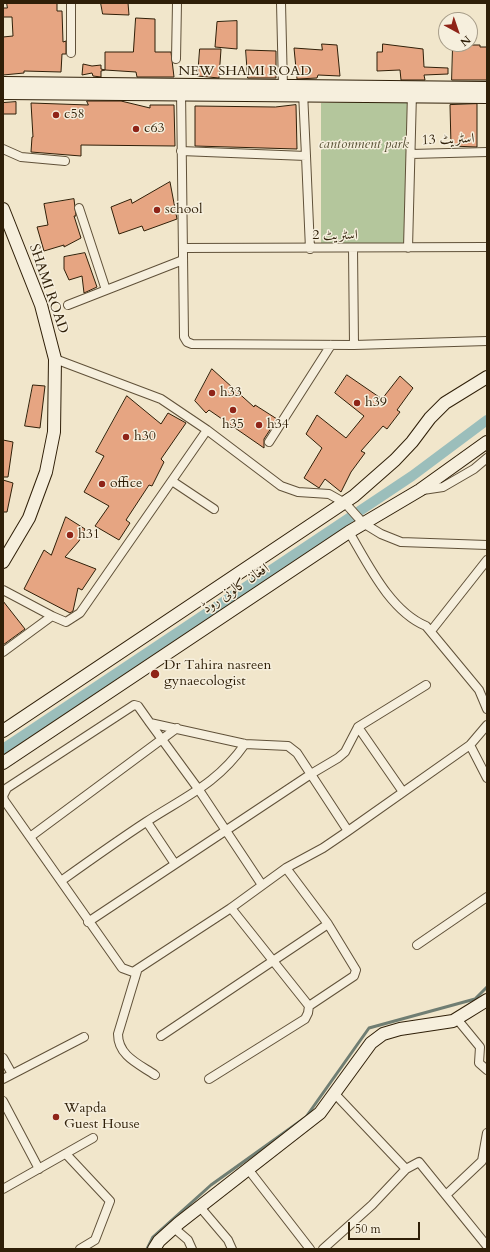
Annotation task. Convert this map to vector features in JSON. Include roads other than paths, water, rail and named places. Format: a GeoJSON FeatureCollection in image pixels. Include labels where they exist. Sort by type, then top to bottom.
{"type":"FeatureCollection","features":[{"type":"Feature","properties":{"kind":"street"},"geometry":{"type":"LineString","coordinates":[[71,53],[72,3]]}},
{"type":"Feature","properties":{"kind":"street"},"geometry":{"type":"LineString","coordinates":[[176,59],[177,3]]}},
{"type":"Feature","properties":{"kind":"street"},"geometry":{"type":"LineString","coordinates":[[281,3],[283,87]]}},
{"type":"Feature","properties":{"kind":"street","name":"NEW SHAMI ROAD"},"geometry":{"type":"LineString","coordinates":[[3,83],[181,91],[283,87],[303,92]]}},
{"type":"Feature","properties":{"kind":"street","name":"NEW SHAMI ROAD"},"geometry":{"type":"LineString","coordinates":[[412,93],[487,88]]}},
{"type":"Feature","properties":{"kind":"street"},"geometry":{"type":"LineString","coordinates":[[181,91],[184,337],[187,342],[192,344],[354,345],[487,341]]}},
{"type":"Feature","properties":{"kind":"street","name":"NEW SHAMI ROAD"},"geometry":{"type":"LineString","coordinates":[[3,93],[181,91],[303,92],[412,93],[487,97]]}},
{"type":"Feature","properties":{"kind":"street"},"geometry":{"type":"LineString","coordinates":[[303,92],[310,249]]}},
{"type":"Feature","properties":{"kind":"street"},"geometry":{"type":"LineString","coordinates":[[408,248],[412,93]]}},
{"type":"Feature","properties":{"kind":"street"},"geometry":{"type":"LineString","coordinates":[[3,149],[21,157],[65,161]]}},
{"type":"Feature","properties":{"kind":"street"},"geometry":{"type":"LineString","coordinates":[[181,151],[306,156]]}},
{"type":"Feature","properties":{"kind":"street","name":"اسٹریٹ 13"},"geometry":{"type":"LineString","coordinates":[[410,154],[487,152]]}},
{"type":"Feature","properties":{"kind":"street"},"geometry":{"type":"LineString","coordinates":[[79,208],[106,290]]}},
{"type":"Feature","properties":{"kind":"street","name":"SHAMI ROAD"},"geometry":{"type":"LineString","coordinates":[[3,209],[41,305],[55,359],[54,432],[46,472],[29,518],[3,562]]}},
{"type":"Feature","properties":{"kind":"street","name":"اسٹریٹ 2"},"geometry":{"type":"LineString","coordinates":[[183,248],[310,249],[487,247]]}},
{"type":"Feature","properties":{"kind":"street"},"geometry":{"type":"LineString","coordinates":[[353,248],[354,345]]}},
{"type":"Feature","properties":{"kind":"street"},"geometry":{"type":"LineString","coordinates":[[68,305],[183,260]]}},
{"type":"Feature","properties":{"kind":"street"},"geometry":{"type":"LineString","coordinates":[[269,442],[331,345]]}},
{"type":"Feature","properties":{"kind":"street"},"geometry":{"type":"LineString","coordinates":[[55,359],[161,398],[207,430],[281,486],[298,492],[329,494],[348,506],[361,521],[381,534],[401,542],[487,544]]}},
{"type":"Feature","properties":{"kind":"street"},"geometry":{"type":"LineString","coordinates":[[3,731],[348,506],[412,442],[430,418],[445,403],[487,377]]}},
{"type":"Feature","properties":{"kind":"street"},"geometry":{"type":"LineString","coordinates":[[3,590],[66,622],[80,613],[207,430]]}},
{"type":"Feature","properties":{"kind":"street","name":"افغان کالونی روڈ"},"geometry":{"type":"LineString","coordinates":[[3,763],[349,532],[361,521],[420,490],[487,442]]}},
{"type":"Feature","properties":{"kind":"street"},"geometry":{"type":"LineString","coordinates":[[420,490],[443,487],[474,469],[487,458]]}},
{"type":"Feature","properties":{"kind":"street"},"geometry":{"type":"LineString","coordinates":[[172,481],[214,509]]}},
{"type":"Feature","properties":{"kind":"street"},"geometry":{"type":"LineString","coordinates":[[349,532],[386,593],[415,621],[426,626],[431,631],[479,690],[485,695],[487,709]]}},
{"type":"Feature","properties":{"kind":"street"},"geometry":{"type":"LineString","coordinates":[[431,631],[487,560]]}},
{"type":"Feature","properties":{"kind":"street"},"geometry":{"type":"LineString","coordinates":[[3,652],[52,616]]}},
{"type":"Feature","properties":{"kind":"street"},"geometry":{"type":"LineString","coordinates":[[88,922],[311,774],[338,758],[345,752],[358,727],[426,685]]}},
{"type":"Feature","properties":{"kind":"street"},"geometry":{"type":"LineString","coordinates":[[262,885],[199,790],[138,706],[134,705],[7,788],[3,796],[4,800],[88,922],[122,968],[127,972],[137,971],[231,908],[286,868],[323,848],[348,831],[470,745],[487,725]]}},
{"type":"Feature","properties":{"kind":"street"},"geometry":{"type":"LineString","coordinates":[[150,723],[245,744],[288,746],[297,752],[348,831]]}},
{"type":"Feature","properties":{"kind":"street"},"geometry":{"type":"LineString","coordinates":[[358,727],[403,792]]}},
{"type":"Feature","properties":{"kind":"street"},"geometry":{"type":"LineString","coordinates":[[30,837],[163,740],[177,728]]}},
{"type":"Feature","properties":{"kind":"street"},"geometry":{"type":"LineString","coordinates":[[61,881],[148,822],[199,790],[223,772],[245,744]]}},
{"type":"Feature","properties":{"kind":"street"},"geometry":{"type":"LineString","coordinates":[[470,745],[487,778]]}},
{"type":"Feature","properties":{"kind":"street"},"geometry":{"type":"LineString","coordinates":[[148,822],[175,864]]}},
{"type":"Feature","properties":{"kind":"street"},"geometry":{"type":"LineString","coordinates":[[286,868],[328,924],[356,970],[354,976],[309,1006]]}},
{"type":"Feature","properties":{"kind":"street"},"geometry":{"type":"LineString","coordinates":[[417,945],[487,897]]}},
{"type":"Feature","properties":{"kind":"street"},"geometry":{"type":"LineString","coordinates":[[209,1079],[305,1019],[309,1006],[231,908]]}},
{"type":"Feature","properties":{"kind":"street"},"geometry":{"type":"LineString","coordinates":[[161,1036],[328,924]]}},
{"type":"Feature","properties":{"kind":"street"},"geometry":{"type":"LineString","coordinates":[[137,971],[118,1034],[118,1043],[125,1055],[155,1075]]}},
{"type":"Feature","properties":{"kind":"street"},"geometry":{"type":"LineString","coordinates":[[154,1249],[159,1241],[174,1228],[314,1118],[335,1094],[371,1043],[383,1034],[400,1029],[457,1019],[487,1000]]}},
{"type":"Feature","properties":{"kind":"street"},"geometry":{"type":"LineString","coordinates":[[457,1019],[480,1048],[479,1063],[487,1070]]}},
{"type":"Feature","properties":{"kind":"street"},"geometry":{"type":"LineString","coordinates":[[3,1079],[84,1037]]}},
{"type":"Feature","properties":{"kind":"street"},"geometry":{"type":"LineString","coordinates":[[3,1058],[12,1074]]}},
{"type":"Feature","properties":{"kind":"street"},"geometry":{"type":"LineString","coordinates":[[335,1094],[406,1170]]}},
{"type":"Feature","properties":{"kind":"street"},"geometry":{"type":"LineString","coordinates":[[3,1101],[39,1169]]}},
{"type":"Feature","properties":{"kind":"street"},"geometry":{"type":"LineString","coordinates":[[446,1194],[482,1161],[487,1133]]}},
{"type":"Feature","properties":{"kind":"street"},"geometry":{"type":"LineString","coordinates":[[3,1189],[93,1138]]}},
{"type":"Feature","properties":{"kind":"street"},"geometry":{"type":"LineString","coordinates":[[66,1154],[110,1201],[95,1240],[80,1249]]}},
{"type":"Feature","properties":{"kind":"street"},"geometry":{"type":"LineString","coordinates":[[322,1249],[372,1205],[406,1170],[419,1162],[487,1246]]}},
{"type":"Feature","properties":{"kind":"street"},"geometry":{"type":"LineString","coordinates":[[248,1169],[310,1249]]}},
{"type":"Feature","properties":{"kind":"street"},"geometry":{"type":"LineString","coordinates":[[200,1207],[228,1240],[232,1249]]}},
{"type":"Feature","properties":{"kind":"street"},"geometry":{"type":"LineString","coordinates":[[174,1228],[188,1240],[192,1249]]}},
{"type":"Feature","properties":{"kind":"waterway"},"geometry":{"type":"LineString","coordinates":[[3,749],[412,476],[487,420]]}},
{"type":"Feature","properties":{"kind":"waterway"},"geometry":{"type":"LineString","coordinates":[[147,1249],[153,1237],[211,1185],[306,1117],[369,1028],[475,999],[487,987]]}},
{"type":"Feature","properties":{"kind":"place","name":"c58"},"geometry":{"type":"Point","coordinates":[56,115]}},
{"type":"Feature","properties":{"kind":"place","name":"c63"},"geometry":{"type":"Point","coordinates":[136,129]}},
{"type":"Feature","properties":{"kind":"place","name":"school"},"geometry":{"type":"Point","coordinates":[157,210]}},
{"type":"Feature","properties":{"kind":"place","name":"h33"},"geometry":{"type":"Point","coordinates":[212,393]}},
{"type":"Feature","properties":{"kind":"place","name":"h39"},"geometry":{"type":"Point","coordinates":[357,403]}},
{"type":"Feature","properties":{"kind":"place","name":"h35"},"geometry":{"type":"Point","coordinates":[233,410]}},
{"type":"Feature","properties":{"kind":"place","name":"h34"},"geometry":{"type":"Point","coordinates":[259,425]}},
{"type":"Feature","properties":{"kind":"place","name":"h30"},"geometry":{"type":"Point","coordinates":[126,437]}},
{"type":"Feature","properties":{"kind":"place","name":"office"},"geometry":{"type":"Point","coordinates":[102,484]}},
{"type":"Feature","properties":{"kind":"place","name":"h31"},"geometry":{"type":"Point","coordinates":[70,535]}},
{"type":"Feature","properties":{"kind":"place","name":"Dr Tahira nasreen gynaecologist"},"geometry":{"type":"Point","coordinates":[155,674]}},
{"type":"Feature","properties":{"kind":"place","name":"Wapda Guest House"},"geometry":{"type":"Point","coordinates":[56,1117]}},
{"type":"Feature","properties":{"kind":"park label","name":"cantonment park"},"geometry":{"type":"Point","coordinates":[364,145]}}]}
